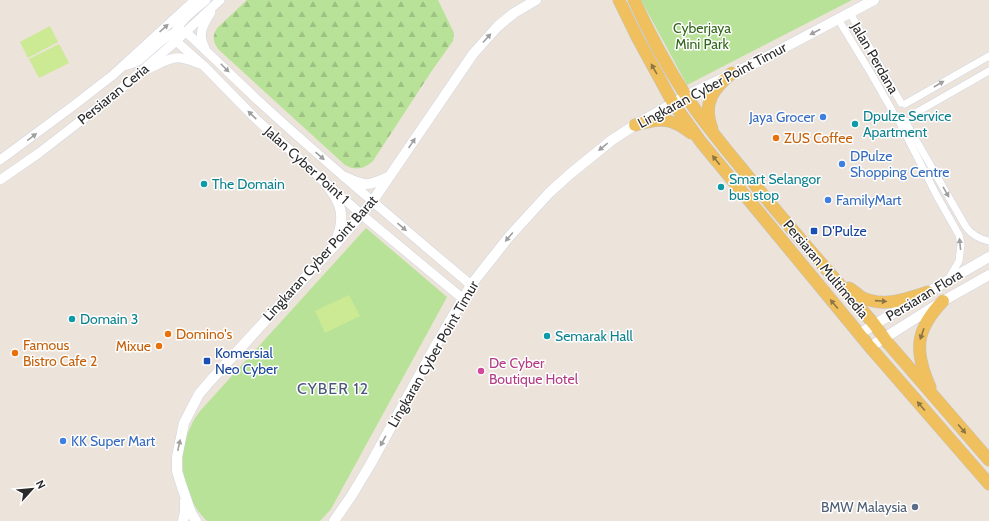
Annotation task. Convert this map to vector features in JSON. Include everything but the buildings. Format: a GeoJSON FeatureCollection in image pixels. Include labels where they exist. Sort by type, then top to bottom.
{"type":"FeatureCollection","features":[{"type":"Feature","properties":{"kind":"main road","name":"Lingkaran Cyber Point Barat"},"geometry":{"type":"LineString","coordinates":[[185,497],[178,471],[177,457],[184,423],[199,394],[362,215],[473,54],[498,26],[514,13],[536,0]]}},
{"type":"Feature","properties":{"kind":"main road","name":"Persiaran Multimedia"},"geometry":{"type":"LineString","coordinates":[[620,0],[637,37],[673,103],[701,142],[859,334],[989,484]]}},
{"type":"Feature","properties":{"kind":"main road","name":"Persiaran Multimedia"},"geometry":{"type":"LineString","coordinates":[[634,0],[654,41],[686,96],[716,137],[763,195],[989,460]]}},
{"type":"Feature","properties":{"kind":"main road","name":"Lingkaran Cyber Point Timur"},"geometry":{"type":"LineString","coordinates":[[334,521],[370,465],[462,298],[508,238],[549,193],[612,140],[635,125],[686,96],[755,63],[874,0]]}},
{"type":"Feature","properties":{"kind":"main road"},"geometry":{"type":"LineString","coordinates":[[716,137],[709,119],[708,111],[710,98],[718,86],[732,73]]}},
{"type":"Feature","properties":{"kind":"main road"},"geometry":{"type":"LineString","coordinates":[[635,125],[666,120],[685,128],[701,142]]}},
{"type":"Feature","properties":{"kind":"main road"},"geometry":{"type":"LineString","coordinates":[[345,178],[363,185],[378,182],[390,176]]}},
{"type":"Feature","properties":{"kind":"main road"},"geometry":{"type":"LineString","coordinates":[[322,179],[335,197],[340,209],[341,221],[335,245]]}},
{"type":"Feature","properties":{"kind":"main road","name":"Persiaran Flora"},"geometry":{"type":"LineString","coordinates":[[859,334],[989,257]]}},
{"type":"Feature","properties":{"kind":"main road"},"geometry":{"type":"LineString","coordinates":[[825,267],[861,297],[873,301],[896,302],[928,292]]}},
{"type":"Feature","properties":{"kind":"main road","name":"Persiaran Flora"},"geometry":{"type":"LineString","coordinates":[[870,347],[943,301],[989,275]]}},
{"type":"Feature","properties":{"kind":"main road"},"geometry":{"type":"LineString","coordinates":[[937,399],[925,375],[919,353],[920,340],[928,320],[943,301]]}},
{"type":"Feature","properties":{"kind":"main road"},"geometry":{"type":"LineString","coordinates":[[183,521],[185,512],[185,497]]}},
{"type":"Feature","properties":{"kind":"main road"},"geometry":{"type":"LineString","coordinates":[[185,497],[191,513],[196,521]]}},
{"type":"Feature","properties":{"kind":"street","name":"Persiaran Ceria"},"geometry":{"type":"LineString","coordinates":[[0,160],[73,106],[123,66],[195,0]]}},
{"type":"Feature","properties":{"kind":"street"},"geometry":{"type":"LineString","coordinates":[[175,36],[185,19],[206,0]]}},
{"type":"Feature","properties":{"kind":"street"},"geometry":{"type":"LineString","coordinates":[[123,66],[137,62],[168,36],[175,36],[182,31],[186,32],[218,2]]}},
{"type":"Feature","properties":{"kind":"street"},"geometry":{"type":"LineString","coordinates":[[207,51],[202,43],[201,34],[206,21],[218,2]]}},
{"type":"Feature","properties":{"kind":"street","name":"Jalan Perdana"},"geometry":{"type":"LineString","coordinates":[[850,13],[903,104],[908,105],[911,109],[912,115]]}},
{"type":"Feature","properties":{"kind":"street","name":"Jalan Perdana"},"geometry":{"type":"LineString","coordinates":[[838,19],[872,75],[895,118],[902,121],[966,227],[978,238],[989,241]]}},
{"type":"Feature","properties":{"kind":"street","name":"Jalan Cyber Point 1"},"geometry":{"type":"LineString","coordinates":[[186,32],[248,92],[372,202],[471,285]]}},
{"type":"Feature","properties":{"kind":"street","name":"Persiaran Ceria"},"geometry":{"type":"LineString","coordinates":[[0,180],[39,153],[109,100],[141,72],[175,36]]}},
{"type":"Feature","properties":{"kind":"street","name":"Jalan Cyber Point 1"},"geometry":{"type":"LineString","coordinates":[[175,36],[255,118],[362,215],[462,298]]}},
{"type":"Feature","properties":{"kind":"street","name":"Jalan Perdana"},"geometry":{"type":"LineString","coordinates":[[893,112],[896,106],[903,104],[989,56]]}},
{"type":"Feature","properties":{"kind":"street"},"geometry":{"type":"LineString","coordinates":[[141,72],[168,60],[177,58],[203,65]]}},
{"type":"Feature","properties":{"kind":"street"},"geometry":{"type":"LineString","coordinates":[[975,64],[981,75]]}},
{"type":"Feature","properties":{"kind":"street"},"geometry":{"type":"LineString","coordinates":[[902,121],[909,120],[912,115],[989,71]]}},
{"type":"Feature","properties":{"kind":"street","name":"Jalan Perdana"},"geometry":{"type":"LineString","coordinates":[[902,121],[937,196],[959,235],[961,244],[959,261],[948,280]]}},
{"type":"Feature","properties":{"kind":"green space"},"geometry":{"type":"Polygon","coordinates":[[[247,0],[438,0],[454,33],[453,41],[373,161],[366,166],[353,168],[345,165],[218,49],[214,39],[214,34],[217,28],[247,0]]]}},
{"type":"Feature","properties":{"kind":"green space","name":"Cyberjaya Mini Park"},"geometry":{"type":"Polygon","coordinates":[[[641,0],[852,0],[687,85],[641,0]]]}},
{"type":"Feature","properties":{"kind":"green space"},"geometry":{"type":"Polygon","coordinates":[[[50,26],[58,42],[28,58],[20,42],[50,26]]]}},
{"type":"Feature","properties":{"kind":"green space"},"geometry":{"type":"Polygon","coordinates":[[[59,44],[69,63],[39,78],[29,59],[59,44]]]}},
{"type":"Feature","properties":{"kind":"green space"},"geometry":{"type":"Polygon","coordinates":[[[366,228],[447,297],[331,509],[320,521],[207,521],[198,512],[192,501],[187,489],[182,463],[186,438],[193,422],[201,410],[366,228]]]}},
{"type":"Feature","properties":{"kind":"green space"},"geometry":{"type":"Polygon","coordinates":[[[349,295],[360,316],[325,333],[315,311],[349,295]]]}},
{"type":"Feature","properties":{"kind":"place","name":"Jaya Grocer"},"geometry":{"type":"Point","coordinates":[823,117]}},
{"type":"Feature","properties":{"kind":"place","name":"Dpulze Service Apartment"},"geometry":{"type":"Point","coordinates":[855,124]}},
{"type":"Feature","properties":{"kind":"place","name":"ZUS Coffee"},"geometry":{"type":"Point","coordinates":[776,138]}},
{"type":"Feature","properties":{"kind":"place","name":"DPulze Shopping Centre"},"geometry":{"type":"Point","coordinates":[842,164]}},
{"type":"Feature","properties":{"kind":"place","name":"The Domain"},"geometry":{"type":"Point","coordinates":[204,184]}},
{"type":"Feature","properties":{"kind":"place","name":"Smart Selangor bus stop"},"geometry":{"type":"Point","coordinates":[721,187]}},
{"type":"Feature","properties":{"kind":"place","name":"FamilyMart"},"geometry":{"type":"Point","coordinates":[828,200]}},
{"type":"Feature","properties":{"kind":"place","name":"D'Pulze"},"geometry":{"type":"Point","coordinates":[814,231]}},
{"type":"Feature","properties":{"kind":"place","name":"Domain 3"},"geometry":{"type":"Point","coordinates":[72,319]}},
{"type":"Feature","properties":{"kind":"place","name":"Domino's"},"geometry":{"type":"Point","coordinates":[168,334]}},
{"type":"Feature","properties":{"kind":"place","name":"Semarak Hall"},"geometry":{"type":"Point","coordinates":[547,336]}},
{"type":"Feature","properties":{"kind":"place","name":"Mixue"},"geometry":{"type":"Point","coordinates":[159,346]}},
{"type":"Feature","properties":{"kind":"place","name":"Famous Bistro Cafe 2"},"geometry":{"type":"Point","coordinates":[15,353]}},
{"type":"Feature","properties":{"kind":"place","name":"Komersial Neo Cyber"},"geometry":{"type":"Point","coordinates":[207,361]}},
{"type":"Feature","properties":{"kind":"place","name":"De Cyber Boutique Hotel"},"geometry":{"type":"Point","coordinates":[481,371]}},
{"type":"Feature","properties":{"kind":"place","name":"KK Super Mart"},"geometry":{"type":"Point","coordinates":[63,441]}},
{"type":"Feature","properties":{"kind":"place","name":"BMW Malaysia"},"geometry":{"type":"Point","coordinates":[915,507]}},
{"type":"Feature","properties":{"kind":"district","name":"CYBER 12"},"geometry":{"type":"Point","coordinates":[333,388]}}]}
